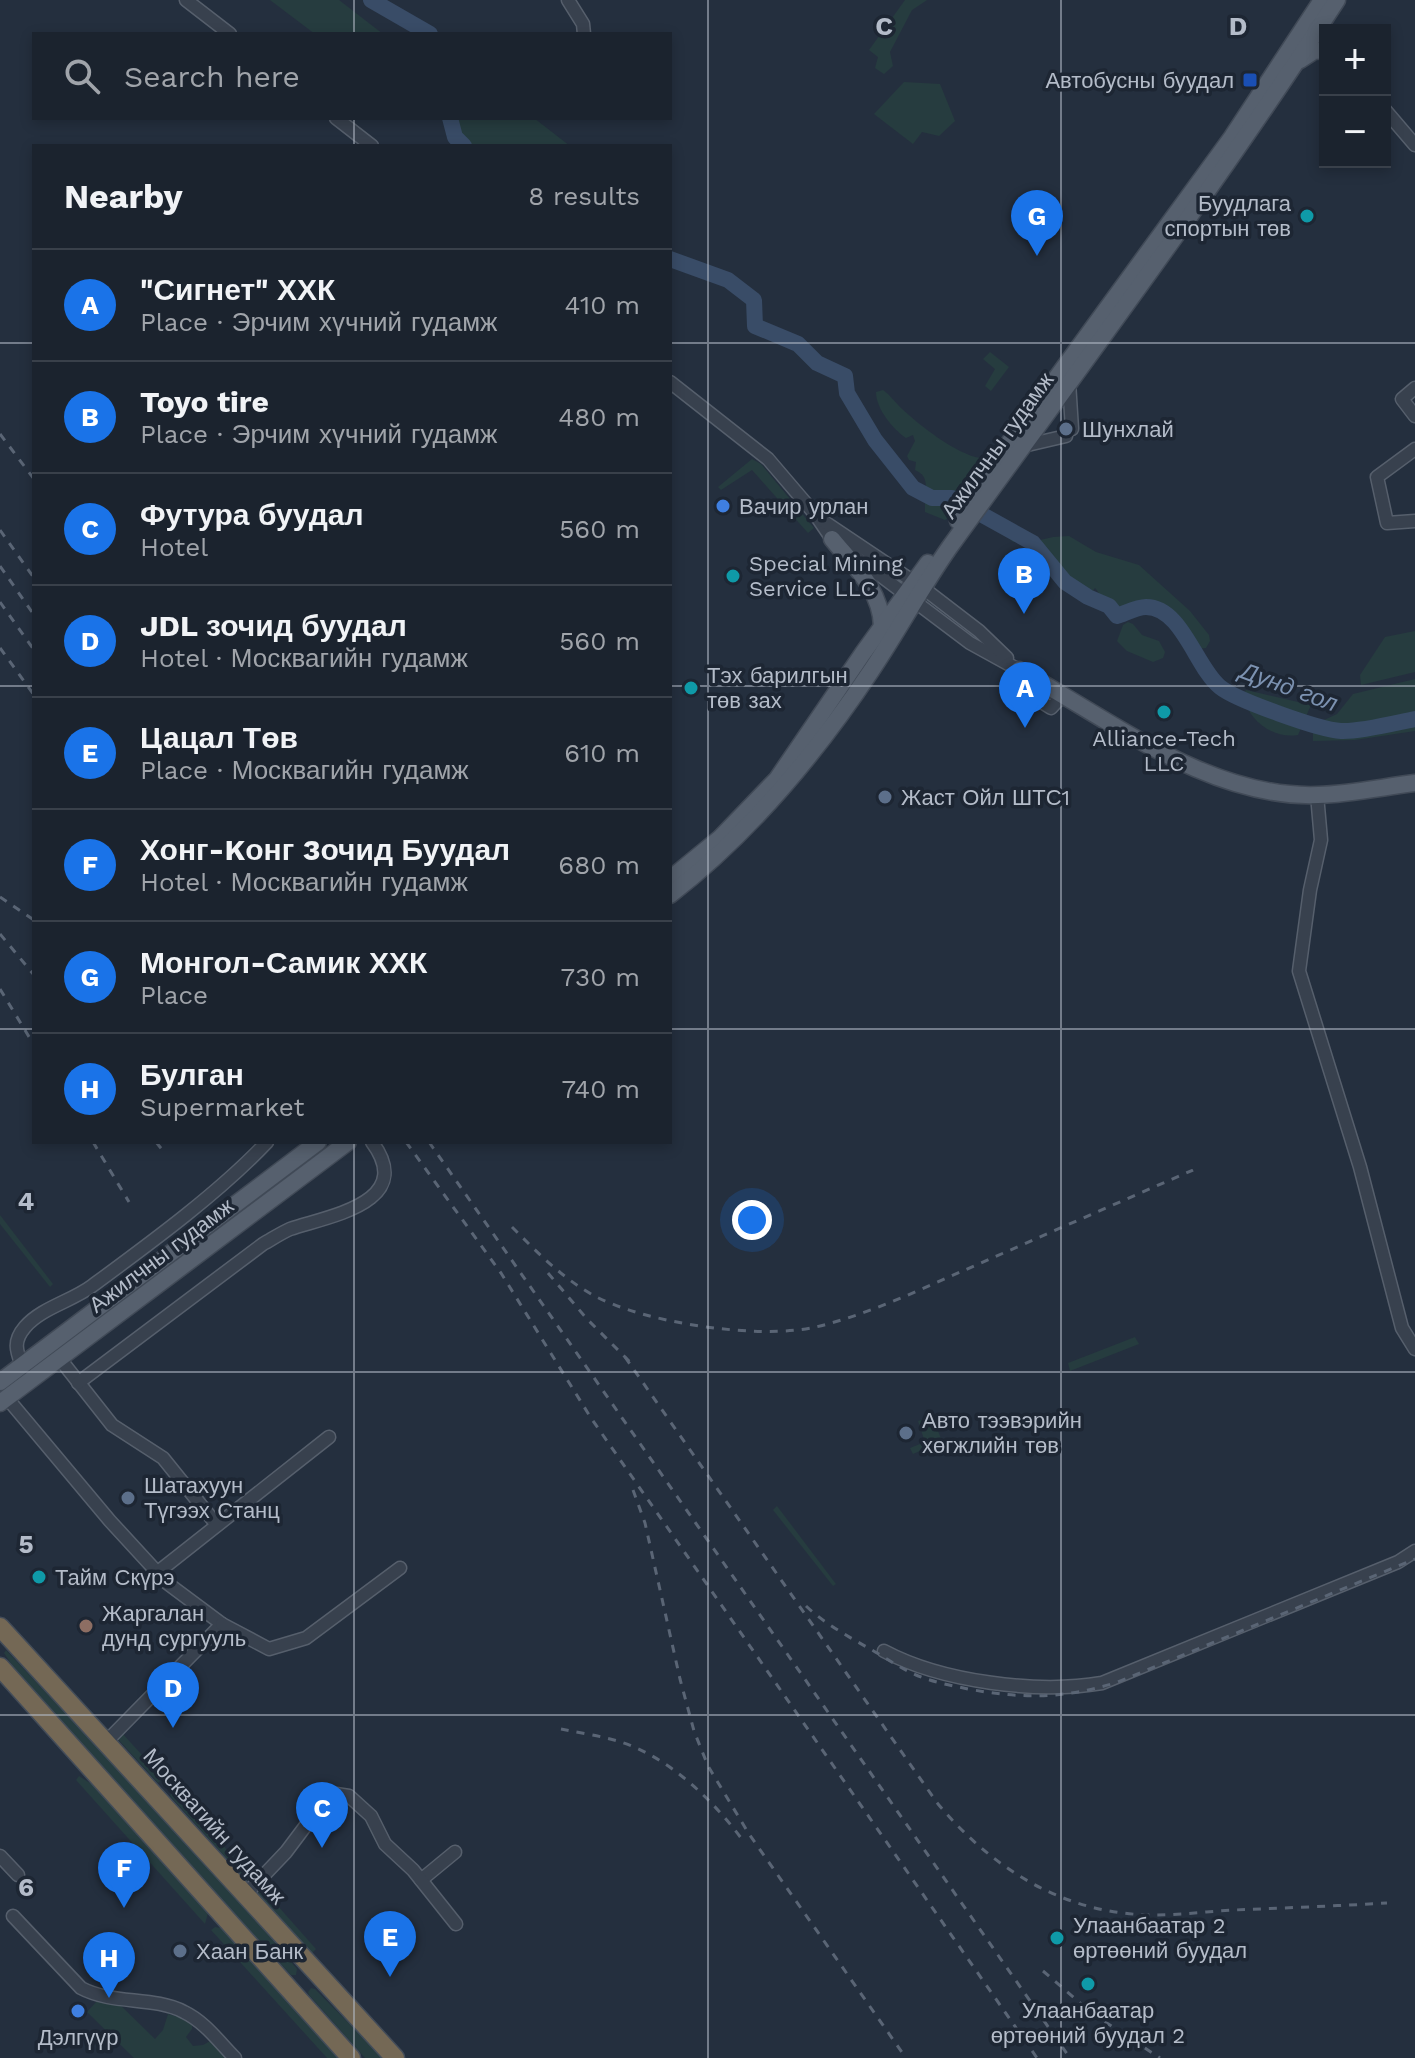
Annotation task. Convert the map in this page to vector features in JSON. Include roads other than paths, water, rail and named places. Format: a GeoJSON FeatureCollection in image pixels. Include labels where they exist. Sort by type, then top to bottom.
{"type":"FeatureCollection","features":[{"type":"Feature","properties":{"kind":"highway","name":"Москвагийн гудамж"},"geometry":{"type":"LineString","coordinates":[[0,1627],[7,1645],[107,1741],[395,2058]]}},
{"type":"Feature","properties":{"kind":"highway"},"geometry":{"type":"LineString","coordinates":[[0,1666],[351,2058]]}},
{"type":"Feature","properties":{"kind":"highway"},"geometry":{"type":"LineString","coordinates":[[292,1993],[314,1971]]}},
{"type":"Feature","properties":{"kind":"main road","name":"Ажилчны гудамж"},"geometry":{"type":"LineString","coordinates":[[672,878],[724,842],[777,779],[882,626],[914,591],[950,541],[1224,149],[1322,0]]}},
{"type":"Feature","properties":{"kind":"main road","name":"Ажилчны гудамж"},"geometry":{"type":"LineString","coordinates":[[1326,24],[1337,0]]}},
{"type":"Feature","properties":{"kind":"main road","name":"Ажилчны гудамж"},"geometry":{"type":"LineString","coordinates":[[1005,462],[1023,446],[1205,196],[1293,67],[1319,38]]}},
{"type":"Feature","properties":{"kind":"main road"},"geometry":{"type":"LineString","coordinates":[[1293,67],[1305,56],[1319,51]]}},
{"type":"Feature","properties":{"kind":"main road"},"geometry":{"type":"LineString","coordinates":[[832,539],[876,596],[882,610],[882,626]]}},
{"type":"Feature","properties":{"kind":"main road","name":"Ажилчны гудамж"},"geometry":{"type":"LineString","coordinates":[[672,893],[792,778],[870,673],[914,591]]}},
{"type":"Feature","properties":{"kind":"main road"},"geometry":{"type":"LineString","coordinates":[[1019,670],[1120,729],[1219,779],[1260,790],[1317,795],[1415,783]]}},
{"type":"Feature","properties":{"kind":"main road","name":"Ажилчны гудамж"},"geometry":{"type":"LineString","coordinates":[[2,1395],[22,1366],[315,1144]]}},
{"type":"Feature","properties":{"kind":"main road","name":"Ажилчны гудамж"},"geometry":{"type":"LineString","coordinates":[[2,1395],[60,1359],[345,1144]]}},
{"type":"Feature","properties":{"kind":"street"},"geometry":{"type":"LineString","coordinates":[[186,0],[227,32]]}},
{"type":"Feature","properties":{"kind":"street"},"geometry":{"type":"LineString","coordinates":[[568,0],[583,24],[584,32]]}},
{"type":"Feature","properties":{"kind":"street"},"geometry":{"type":"LineString","coordinates":[[1391,117],[1415,145]]}},
{"type":"Feature","properties":{"kind":"street"},"geometry":{"type":"LineString","coordinates":[[339,120],[369,144]]}},
{"type":"Feature","properties":{"kind":"street"},"geometry":{"type":"LineString","coordinates":[[1023,446],[1069,432],[1069,382]]}},
{"type":"Feature","properties":{"kind":"street"},"geometry":{"type":"LineString","coordinates":[[672,384],[768,459],[832,539],[914,591]]}},
{"type":"Feature","properties":{"kind":"street"},"geometry":{"type":"LineString","coordinates":[[1415,388],[1402,399],[1415,416]]}},
{"type":"Feature","properties":{"kind":"street"},"geometry":{"type":"LineString","coordinates":[[1415,449],[1377,477],[1387,523],[1415,521]]}},
{"type":"Feature","properties":{"kind":"street"},"geometry":{"type":"LineString","coordinates":[[815,514],[914,591],[970,643],[1019,670]]}},
{"type":"Feature","properties":{"kind":"street"},"geometry":{"type":"LineString","coordinates":[[1317,795],[1321,840],[1310,890],[1299,971],[1360,1167],[1402,1328],[1415,1349]]}},
{"type":"Feature","properties":{"kind":"street"},"geometry":{"type":"LineString","coordinates":[[22,1366],[16,1339],[31,1321],[91,1287],[213,1191],[265,1144]]}},
{"type":"Feature","properties":{"kind":"street"},"geometry":{"type":"LineString","coordinates":[[78,1383],[263,1244],[290,1229],[341,1215],[366,1201],[376,1191],[384,1175],[382,1158],[373,1144]]}},
{"type":"Feature","properties":{"kind":"street"},"geometry":{"type":"LineString","coordinates":[[60,1359],[112,1425],[163,1458],[217,1525]]}},
{"type":"Feature","properties":{"kind":"street"},"geometry":{"type":"LineString","coordinates":[[2,1395],[167,1583],[222,1624],[269,1649],[306,1638],[400,1568]]}},
{"type":"Feature","properties":{"kind":"street"},"geometry":{"type":"LineString","coordinates":[[158,1572],[329,1437]]}},
{"type":"Feature","properties":{"kind":"street"},"geometry":{"type":"LineString","coordinates":[[884,1651],[909,1665],[998,1684],[1056,1689],[1102,1683],[1398,1562],[1415,1551]]}},
{"type":"Feature","properties":{"kind":"street"},"geometry":{"type":"LineString","coordinates":[[107,1741],[222,1624]]}},
{"type":"Feature","properties":{"kind":"street"},"geometry":{"type":"LineString","coordinates":[[245,1895],[286,1852],[319,1808],[336,1794],[349,1796],[359,1803],[371,1816],[385,1844],[421,1880],[456,1924]]}},
{"type":"Feature","properties":{"kind":"street"},"geometry":{"type":"LineString","coordinates":[[421,1880],[455,1852]]}},
{"type":"Feature","properties":{"kind":"street"},"geometry":{"type":"LineString","coordinates":[[0,1856],[18,1875]]}},
{"type":"Feature","properties":{"kind":"street"},"geometry":{"type":"LineString","coordinates":[[13,1916],[81,1988],[94,1995],[181,2010],[199,2020],[235,2058]]}},
{"type":"Feature","properties":{"kind":"waterway","name":"Дунд гол"},"geometry":{"type":"LineString","coordinates":[[371,0],[427,32]]}},
{"type":"Feature","properties":{"kind":"waterway","name":"Дунд гол"},"geometry":{"type":"LineString","coordinates":[[451,120],[455,137],[462,144]]}},
{"type":"Feature","properties":{"kind":"waterway","name":"Дунд гол"},"geometry":{"type":"LineString","coordinates":[[672,260],[728,280],[754,300],[755,326],[798,344],[817,363],[845,376],[847,393],[875,440],[913,488],[932,498],[952,498],[1033,543],[1065,582],[1109,606],[1117,616],[1143,607],[1159,610],[1179,627],[1211,678],[1229,693],[1298,720],[1341,731],[1415,719]]}},
{"type":"Feature","properties":{"kind":"railway"},"geometry":{"type":"LineString","coordinates":[[0,434],[32,476]]}},
{"type":"Feature","properties":{"kind":"railway"},"geometry":{"type":"LineString","coordinates":[[0,530],[32,575]]}},
{"type":"Feature","properties":{"kind":"railway"},"geometry":{"type":"LineString","coordinates":[[0,566],[32,612]]}},
{"type":"Feature","properties":{"kind":"railway"},"geometry":{"type":"LineString","coordinates":[[0,602],[32,647]]}},
{"type":"Feature","properties":{"kind":"railway"},"geometry":{"type":"LineString","coordinates":[[0,648],[32,692]]}},
{"type":"Feature","properties":{"kind":"railway"},"geometry":{"type":"LineString","coordinates":[[0,897],[32,919]]}},
{"type":"Feature","properties":{"kind":"railway"},"geometry":{"type":"LineString","coordinates":[[0,934],[32,973]]}},
{"type":"Feature","properties":{"kind":"railway"},"geometry":{"type":"LineString","coordinates":[[0,989],[32,1042]]}},
{"type":"Feature","properties":{"kind":"railway"},"geometry":{"type":"LineString","coordinates":[[94,1144],[129,1202]]}},
{"type":"Feature","properties":{"kind":"railway"},"geometry":{"type":"LineString","coordinates":[[158,1144],[164,1152]]}},
{"type":"Feature","properties":{"kind":"railway"},"geometry":{"type":"LineString","coordinates":[[407,1144],[501,1273],[591,1418],[1037,2058]]}},
{"type":"Feature","properties":{"kind":"railway"},"geometry":{"type":"LineString","coordinates":[[430,1144],[1070,2058]]}},
{"type":"Feature","properties":{"kind":"railway"},"geometry":{"type":"LineString","coordinates":[[512,1227],[569,1279],[613,1304],[670,1321],[701,1326],[792,1331],[838,1321],[879,1307],[1193,1170]]}},
{"type":"Feature","properties":{"kind":"railway"},"geometry":{"type":"LineString","coordinates":[[548,1273],[587,1319],[632,1364]]}},
{"type":"Feature","properties":{"kind":"railway"},"geometry":{"type":"LineString","coordinates":[[625,1357],[938,1804],[998,1861],[1044,1890],[1095,1908],[1123,1913],[1165,1915],[1387,1903]]}},
{"type":"Feature","properties":{"kind":"railway"},"geometry":{"type":"LineString","coordinates":[[633,1490],[645,1523],[694,1731],[708,1766],[749,1834],[906,2058]]}},
{"type":"Feature","properties":{"kind":"railway"},"geometry":{"type":"LineString","coordinates":[[806,1606],[846,1635],[927,1679],[1007,1695],[1043,1696],[1080,1692],[1118,1682],[1415,1559]]}},
{"type":"Feature","properties":{"kind":"railway"},"geometry":{"type":"LineString","coordinates":[[561,1729],[621,1742],[657,1759],[705,1797],[744,1842]]}},
{"type":"Feature","properties":{"kind":"railway"},"geometry":{"type":"LineString","coordinates":[[1043,1971],[1093,2014],[1160,2058]]}},
{"type":"Feature","properties":{"kind":"place","name":"Автобусны буудал"},"geometry":{"type":"Point","coordinates":[1250,80]}},
{"type":"Feature","properties":{"kind":"place","name":"Буудлага спортын төв"},"geometry":{"type":"Point","coordinates":[1307,216]}},
{"type":"Feature","properties":{"kind":"place","name":"Монгол-Самик ХХК"},"geometry":{"type":"Point","coordinates":[1037,256]}},
{"type":"Feature","properties":{"kind":"place","name":"Шунхлай"},"geometry":{"type":"Point","coordinates":[1066,429]}},
{"type":"Feature","properties":{"kind":"place","name":"Вачир урлан"},"geometry":{"type":"Point","coordinates":[723,506]}},
{"type":"Feature","properties":{"kind":"place","name":"Special Mining Service LLC"},"geometry":{"type":"Point","coordinates":[733,576]}},
{"type":"Feature","properties":{"kind":"place","name":"Toyo tire"},"geometry":{"type":"Point","coordinates":[1024,614]}},
{"type":"Feature","properties":{"kind":"place","name":"Тэх барилгын төв зах"},"geometry":{"type":"Point","coordinates":[691,688]}},
{"type":"Feature","properties":{"kind":"place","name":"Alliance-Tech LLC"},"geometry":{"type":"Point","coordinates":[1164,712]}},
{"type":"Feature","properties":{"kind":"place","name":"\"Сигнет\" ХХК"},"geometry":{"type":"Point","coordinates":[1025,728]}},
{"type":"Feature","properties":{"kind":"place","name":"Жаст Ойл ШТС1"},"geometry":{"type":"Point","coordinates":[885,797]}},
{"type":"Feature","properties":{"kind":"place","name":"Авто тээвэрийн хөгжлийн төв"},"geometry":{"type":"Point","coordinates":[906,1433]}},
{"type":"Feature","properties":{"kind":"place","name":"Шатахуун Түгээх Станц"},"geometry":{"type":"Point","coordinates":[128,1498]}},
{"type":"Feature","properties":{"kind":"place","name":"Тайм Скүрэ"},"geometry":{"type":"Point","coordinates":[39,1577]}},
{"type":"Feature","properties":{"kind":"place","name":"Жаргалан дунд сургууль"},"geometry":{"type":"Point","coordinates":[86,1626]}},
{"type":"Feature","properties":{"kind":"place","name":"JDL зочид буудал"},"geometry":{"type":"Point","coordinates":[173,1728]}},
{"type":"Feature","properties":{"kind":"place","name":"Футура буудал"},"geometry":{"type":"Point","coordinates":[322,1848]}},
{"type":"Feature","properties":{"kind":"place","name":"Хонг-Kонг 3очид Буудал"},"geometry":{"type":"Point","coordinates":[124,1908]}},
{"type":"Feature","properties":{"kind":"place","name":"Улаанбаатар 2 өртөөний буудал"},"geometry":{"type":"Point","coordinates":[1057,1938]}},
{"type":"Feature","properties":{"kind":"place","name":"Хаан Банк"},"geometry":{"type":"Point","coordinates":[180,1951]}},
{"type":"Feature","properties":{"kind":"place","name":"Цацал Төв"},"geometry":{"type":"Point","coordinates":[390,1977]}},
{"type":"Feature","properties":{"kind":"place","name":"Улаанбаатар өртөөний буудал 2"},"geometry":{"type":"Point","coordinates":[1088,1984]}},
{"type":"Feature","properties":{"kind":"place","name":"Булган"},"geometry":{"type":"Point","coordinates":[109,1998]}},
{"type":"Feature","properties":{"kind":"place","name":"Дэлгүүр"},"geometry":{"type":"Point","coordinates":[78,2011]}}]}
